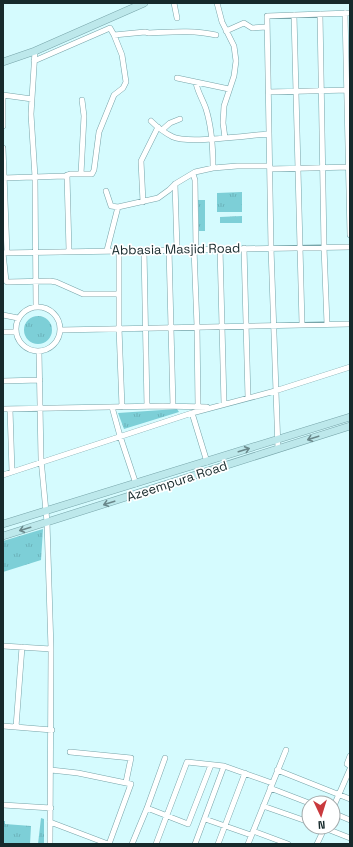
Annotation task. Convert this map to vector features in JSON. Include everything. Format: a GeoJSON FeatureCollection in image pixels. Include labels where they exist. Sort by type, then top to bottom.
{"type":"FeatureCollection","features":[{"type":"Feature","properties":{"kind":"main road"},"geometry":{"type":"LineString","coordinates":[[3,62],[35,51],[144,3]]}},
{"type":"Feature","properties":{"kind":"main road","name":"Azeempura Road"},"geometry":{"type":"LineString","coordinates":[[3,524],[350,417]]}},
{"type":"Feature","properties":{"kind":"main road","name":"Azeempura Road"},"geometry":{"type":"LineString","coordinates":[[3,536],[350,426]]}},
{"type":"Feature","properties":{"kind":"street"},"geometry":{"type":"LineString","coordinates":[[174,3],[177,18]]}},
{"type":"Feature","properties":{"kind":"street"},"geometry":{"type":"LineString","coordinates":[[217,3],[222,22],[234,46],[236,61],[234,76],[224,106],[223,123],[225,138]]}},
{"type":"Feature","properties":{"kind":"street"},"geometry":{"type":"LineString","coordinates":[[278,449],[271,248],[267,16],[347,13],[350,235]]}},
{"type":"Feature","properties":{"kind":"street"},"geometry":{"type":"LineString","coordinates":[[320,14],[322,168],[327,324]]}},
{"type":"Feature","properties":{"kind":"street"},"geometry":{"type":"LineString","coordinates":[[294,15],[302,324]]}},
{"type":"Feature","properties":{"kind":"street"},"geometry":{"type":"LineString","coordinates":[[226,31],[244,23],[252,28],[267,27]]}},
{"type":"Feature","properties":{"kind":"street"},"geometry":{"type":"LineString","coordinates":[[4,178],[90,174],[93,172],[99,132],[114,95],[125,86],[126,82],[122,55],[111,28],[107,28],[34,61]]}},
{"type":"Feature","properties":{"kind":"street"},"geometry":{"type":"LineString","coordinates":[[114,35],[145,32],[185,31],[200,32],[216,36]]}},
{"type":"Feature","properties":{"kind":"street"},"geometry":{"type":"LineString","coordinates":[[35,51],[31,114],[35,177],[36,307]]}},
{"type":"Feature","properties":{"kind":"street"},"geometry":{"type":"LineString","coordinates":[[177,78],[229,89]]}},
{"type":"Feature","properties":{"kind":"street"},"geometry":{"type":"LineString","coordinates":[[196,83],[206,110],[212,139],[213,168]]}},
{"type":"Feature","properties":{"kind":"street"},"geometry":{"type":"LineString","coordinates":[[268,92],[348,90]]}},
{"type":"Feature","properties":{"kind":"street"},"geometry":{"type":"LineString","coordinates":[[3,126],[3,95],[32,99]]}},
{"type":"Feature","properties":{"kind":"street"},"geometry":{"type":"LineString","coordinates":[[81,174],[84,116],[82,100]]}},
{"type":"Feature","properties":{"kind":"street"},"geometry":{"type":"LineString","coordinates":[[142,202],[141,160],[160,129],[180,119]]}},
{"type":"Feature","properties":{"kind":"street"},"geometry":{"type":"LineString","coordinates":[[151,120],[160,129],[173,137],[181,139],[212,139],[269,134]]}},
{"type":"Feature","properties":{"kind":"street"},"geometry":{"type":"LineString","coordinates":[[3,148],[4,253],[6,281],[36,280],[56,282],[83,294],[119,294]]}},
{"type":"Feature","properties":{"kind":"street"},"geometry":{"type":"LineString","coordinates":[[106,191],[111,206],[118,207],[158,198],[170,190],[175,184],[193,174],[213,168],[237,166],[270,168],[349,167]]}},
{"type":"Feature","properties":{"kind":"street"},"geometry":{"type":"LineString","coordinates":[[193,174],[195,184],[198,407]]}},
{"type":"Feature","properties":{"kind":"street"},"geometry":{"type":"LineString","coordinates":[[67,175],[69,251]]}},
{"type":"Feature","properties":{"kind":"street"},"geometry":{"type":"LineString","coordinates":[[175,184],[177,249]]}},
{"type":"Feature","properties":{"kind":"street"},"geometry":{"type":"LineString","coordinates":[[107,250],[118,207]]}},
{"type":"Feature","properties":{"kind":"street","name":"Abbasia Masjid Road"},"geometry":{"type":"LineString","coordinates":[[4,253],[220,248],[350,247]]}},
{"type":"Feature","properties":{"kind":"street"},"geometry":{"type":"LineString","coordinates":[[220,248],[224,404]]}},
{"type":"Feature","properties":{"kind":"street"},"geometry":{"type":"LineString","coordinates":[[244,248],[248,398]]}},
{"type":"Feature","properties":{"kind":"street"},"geometry":{"type":"LineString","coordinates":[[169,249],[172,406]]}},
{"type":"Feature","properties":{"kind":"street"},"geometry":{"type":"LineString","coordinates":[[119,250],[119,328],[122,407]]}},
{"type":"Feature","properties":{"kind":"street"},"geometry":{"type":"LineString","coordinates":[[144,250],[147,406]]}},
{"type":"Feature","properties":{"kind":"street"},"geometry":{"type":"LineString","coordinates":[[44,307],[51,311],[58,321],[60,330],[56,342],[46,350],[39,352],[26,348],[21,344],[15,332],[18,318],[29,308],[44,307]]}},
{"type":"Feature","properties":{"kind":"street"},"geometry":{"type":"LineString","coordinates":[[3,315],[18,318]]}},
{"type":"Feature","properties":{"kind":"street"},"geometry":{"type":"LineString","coordinates":[[60,330],[350,324]]}},
{"type":"Feature","properties":{"kind":"street"},"geometry":{"type":"LineString","coordinates":[[3,332],[15,332]]}},
{"type":"Feature","properties":{"kind":"street"},"geometry":{"type":"LineString","coordinates":[[39,352],[42,463],[47,522],[51,649],[52,730],[50,844]]}},
{"type":"Feature","properties":{"kind":"street"},"geometry":{"type":"LineString","coordinates":[[3,475],[192,413],[275,391],[350,367]]}},
{"type":"Feature","properties":{"kind":"street"},"geometry":{"type":"LineString","coordinates":[[3,381],[40,380]]}},
{"type":"Feature","properties":{"kind":"street"},"geometry":{"type":"LineString","coordinates":[[3,409],[147,406],[212,407]]}},
{"type":"Feature","properties":{"kind":"street"},"geometry":{"type":"LineString","coordinates":[[112,407],[136,484]]}},
{"type":"Feature","properties":{"kind":"street"},"geometry":{"type":"LineString","coordinates":[[10,409],[12,472]]}},
{"type":"Feature","properties":{"kind":"street"},"geometry":{"type":"LineString","coordinates":[[192,413],[207,462]]}},
{"type":"Feature","properties":{"kind":"street"},"geometry":{"type":"LineString","coordinates":[[3,646],[51,649]]}},
{"type":"Feature","properties":{"kind":"street"},"geometry":{"type":"LineString","coordinates":[[16,727],[22,647]]}},
{"type":"Feature","properties":{"kind":"street"},"geometry":{"type":"LineString","coordinates":[[3,726],[52,730]]}},
{"type":"Feature","properties":{"kind":"street"},"geometry":{"type":"LineString","coordinates":[[248,844],[286,750]]}},
{"type":"Feature","properties":{"kind":"street"},"geometry":{"type":"LineString","coordinates":[[70,752],[131,758],[126,782]]}},
{"type":"Feature","properties":{"kind":"street"},"geometry":{"type":"LineString","coordinates":[[350,756],[347,764],[350,766]]}},
{"type":"Feature","properties":{"kind":"street"},"geometry":{"type":"LineString","coordinates":[[132,844],[147,808],[164,758]]}},
{"type":"Feature","properties":{"kind":"street"},"geometry":{"type":"LineString","coordinates":[[156,844],[187,762],[224,766],[301,799]]}},
{"type":"Feature","properties":{"kind":"street"},"geometry":{"type":"LineString","coordinates":[[147,808],[188,824],[211,764]]}},
{"type":"Feature","properties":{"kind":"street"},"geometry":{"type":"LineString","coordinates":[[194,844],[205,819],[224,766]]}},
{"type":"Feature","properties":{"kind":"street"},"geometry":{"type":"LineString","coordinates":[[277,770],[339,795],[348,780],[350,769]]}},
{"type":"Feature","properties":{"kind":"street"},"geometry":{"type":"LineString","coordinates":[[50,822],[101,843],[109,844],[131,784],[78,773],[51,770]]}},
{"type":"Feature","properties":{"kind":"street"},"geometry":{"type":"LineString","coordinates":[[218,844],[245,774]]}},
{"type":"Feature","properties":{"kind":"street"},"geometry":{"type":"LineString","coordinates":[[3,804],[51,808]]}},
{"type":"Feature","properties":{"kind":"street"},"geometry":{"type":"LineString","coordinates":[[263,806],[301,819]]}},
{"type":"Feature","properties":{"kind":"street"},"geometry":{"type":"LineString","coordinates":[[205,819],[288,844]]}},
{"type":"Feature","properties":{"kind":"green space"},"geometry":{"type":"Polygon","coordinates":[[[242,192],[242,212],[217,212],[217,193],[242,192]]]}},
{"type":"Feature","properties":{"kind":"green space"},"geometry":{"type":"Polygon","coordinates":[[[198,200],[205,200],[205,231],[199,231],[198,200]]]}},
{"type":"Feature","properties":{"kind":"green space"},"geometry":{"type":"Polygon","coordinates":[[[242,216],[242,223],[220,223],[220,217],[242,216]]]}},
{"type":"Feature","properties":{"kind":"green space"},"geometry":{"type":"Polygon","coordinates":[[[38,316],[48,320],[52,330],[48,340],[38,344],[28,340],[24,330],[28,320],[38,316]]]}},
{"type":"Feature","properties":{"kind":"green space"},"geometry":{"type":"Polygon","coordinates":[[[177,409],[179,412],[124,429],[118,413],[177,409]]]}},
{"type":"Feature","properties":{"kind":"green space"},"geometry":{"type":"Polygon","coordinates":[[[43,529],[41,560],[3,572],[3,541],[43,529]]]}},
{"type":"Feature","properties":{"kind":"green space"},"geometry":{"type":"Polygon","coordinates":[[[41,818],[44,819],[44,844],[38,844],[41,818]]]}},
{"type":"Feature","properties":{"kind":"green space"},"geometry":{"type":"Polygon","coordinates":[[[3,821],[5,821],[5,824],[31,826],[30,844],[3,844],[3,821]]]}}]}
